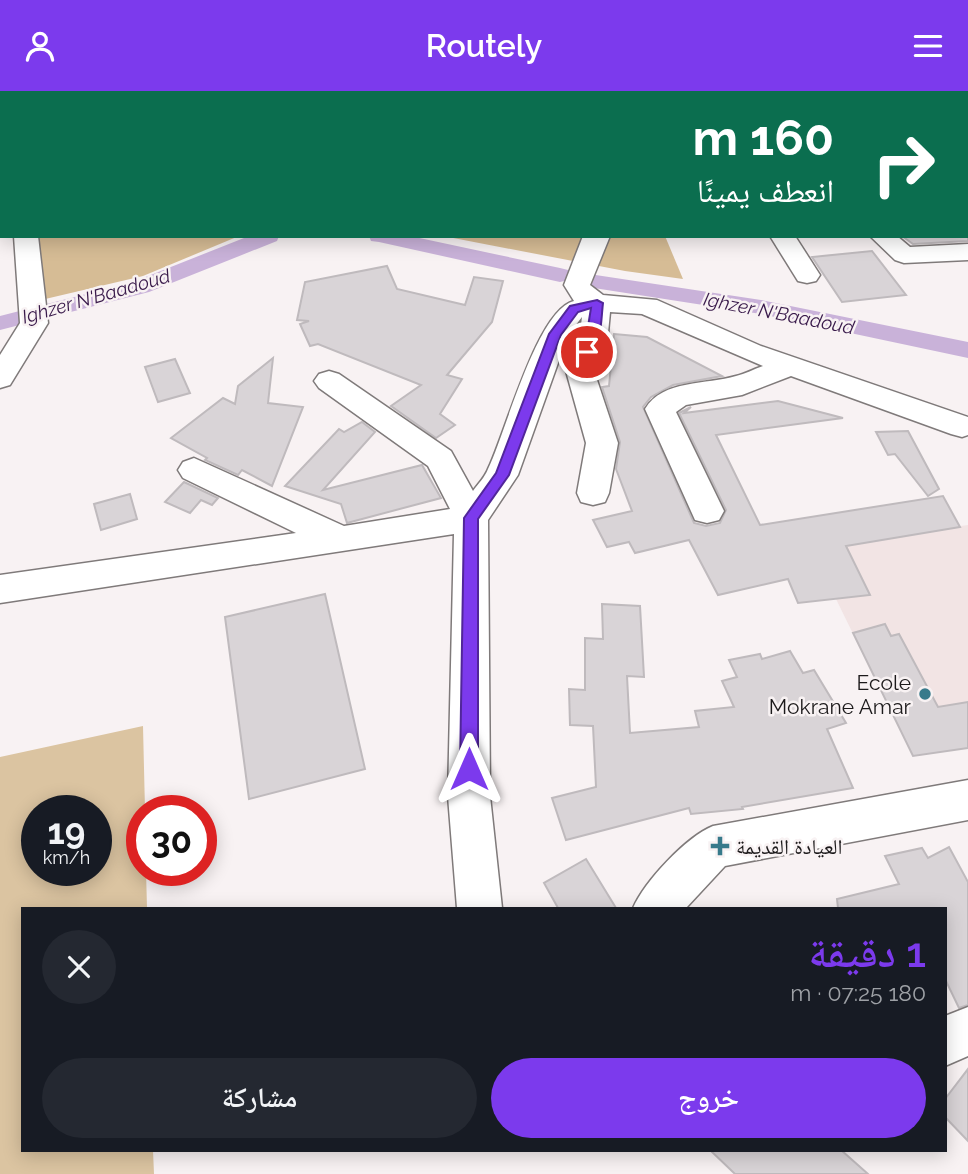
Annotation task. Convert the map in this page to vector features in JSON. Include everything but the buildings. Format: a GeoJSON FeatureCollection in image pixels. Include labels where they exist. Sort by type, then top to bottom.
{"type":"FeatureCollection","features":[{"type":"Feature","properties":{"kind":"street"},"geometry":{"type":"LineString","coordinates":[[0,378],[34,312],[26,238]]}},
{"type":"Feature","properties":{"kind":"street"},"geometry":{"type":"LineString","coordinates":[[595,238],[577,285],[584,295],[597,303]]}},
{"type":"Feature","properties":{"kind":"street"},"geometry":{"type":"LineString","coordinates":[[783,238],[807,275]]}},
{"type":"Feature","properties":{"kind":"street"},"geometry":{"type":"LineString","coordinates":[[884,238],[904,255],[968,252]]}},
{"type":"Feature","properties":{"kind":"street"},"geometry":{"type":"LineString","coordinates":[[593,493],[602,443],[580,371],[593,333],[597,303]]}},
{"type":"Feature","properties":{"kind":"street"},"geometry":{"type":"LineString","coordinates":[[0,589],[471,518],[502,475],[555,334],[574,309],[597,303],[647,306],[751,352],[966,429]]}},
{"type":"Feature","properties":{"kind":"street"},"geometry":{"type":"LineString","coordinates":[[707,512],[660,409],[677,397],[742,385],[793,365]]}},
{"type":"Feature","properties":{"kind":"street"},"geometry":{"type":"LineString","coordinates":[[329,381],[440,459],[471,518],[469,796],[481,907]]}},
{"type":"Feature","properties":{"kind":"street"},"geometry":{"type":"LineString","coordinates":[[194,470],[341,539]]}},
{"type":"Feature","properties":{"kind":"street"},"geometry":{"type":"LineString","coordinates":[[657,907],[713,847],[968,800]]}},
{"type":"Feature","properties":{"kind":"street"},"geometry":{"type":"LineString","coordinates":[[947,1040],[968,1031]]}},
{"type":"Feature","properties":{"kind":"shaded area"},"geometry":{"type":"Polygon","coordinates":[[[34,238],[234,238],[143,276],[41,300],[34,238]]]}},
{"type":"Feature","properties":{"kind":"shaded area"},"geometry":{"type":"Polygon","coordinates":[[[453,238],[666,238],[683,279],[625,271],[453,238]]]}},
{"type":"Feature","properties":{"kind":"shaded area","name":"Ecole Mokrane Amar"},"geometry":{"type":"Polygon","coordinates":[[[968,525],[968,748],[913,756],[810,546],[968,525]]]}},
{"type":"Feature","properties":{"kind":"shaded area"},"geometry":{"type":"Polygon","coordinates":[[[143,726],[145,795],[126,795],[126,886],[146,886],[147,907],[21,907],[21,1152],[153,1152],[154,1174],[0,1174],[0,757],[143,726]]]}},
{"type":"Feature","properties":{"kind":"waterway","name":"Ighzer N'Baadoud"},"geometry":{"type":"LineString","coordinates":[[0,323],[141,287],[264,238]]}},
{"type":"Feature","properties":{"kind":"waterway","name":"Ighzer N'Baadoud"},"geometry":{"type":"LineString","coordinates":[[388,238],[560,275]]}},
{"type":"Feature","properties":{"kind":"waterway","name":"Ighzer N'Baadoud"},"geometry":{"type":"LineString","coordinates":[[589,281],[761,307],[968,350]]}},
{"type":"Feature","properties":{"kind":"place","name":"Ecole Mokrane Amar"},"geometry":{"type":"Point","coordinates":[925,694]}},
{"type":"Feature","properties":{"kind":"place","name":"العيادة القديمة"},"geometry":{"type":"Point","coordinates":[720,846]}},
{"type":"Feature","properties":{"kind":"route"},"geometry":{"type":"LineString","coordinates":[[469,769],[471,518],[502,475],[555,334],[574,309],[597,303],[587,352]]}}]}
